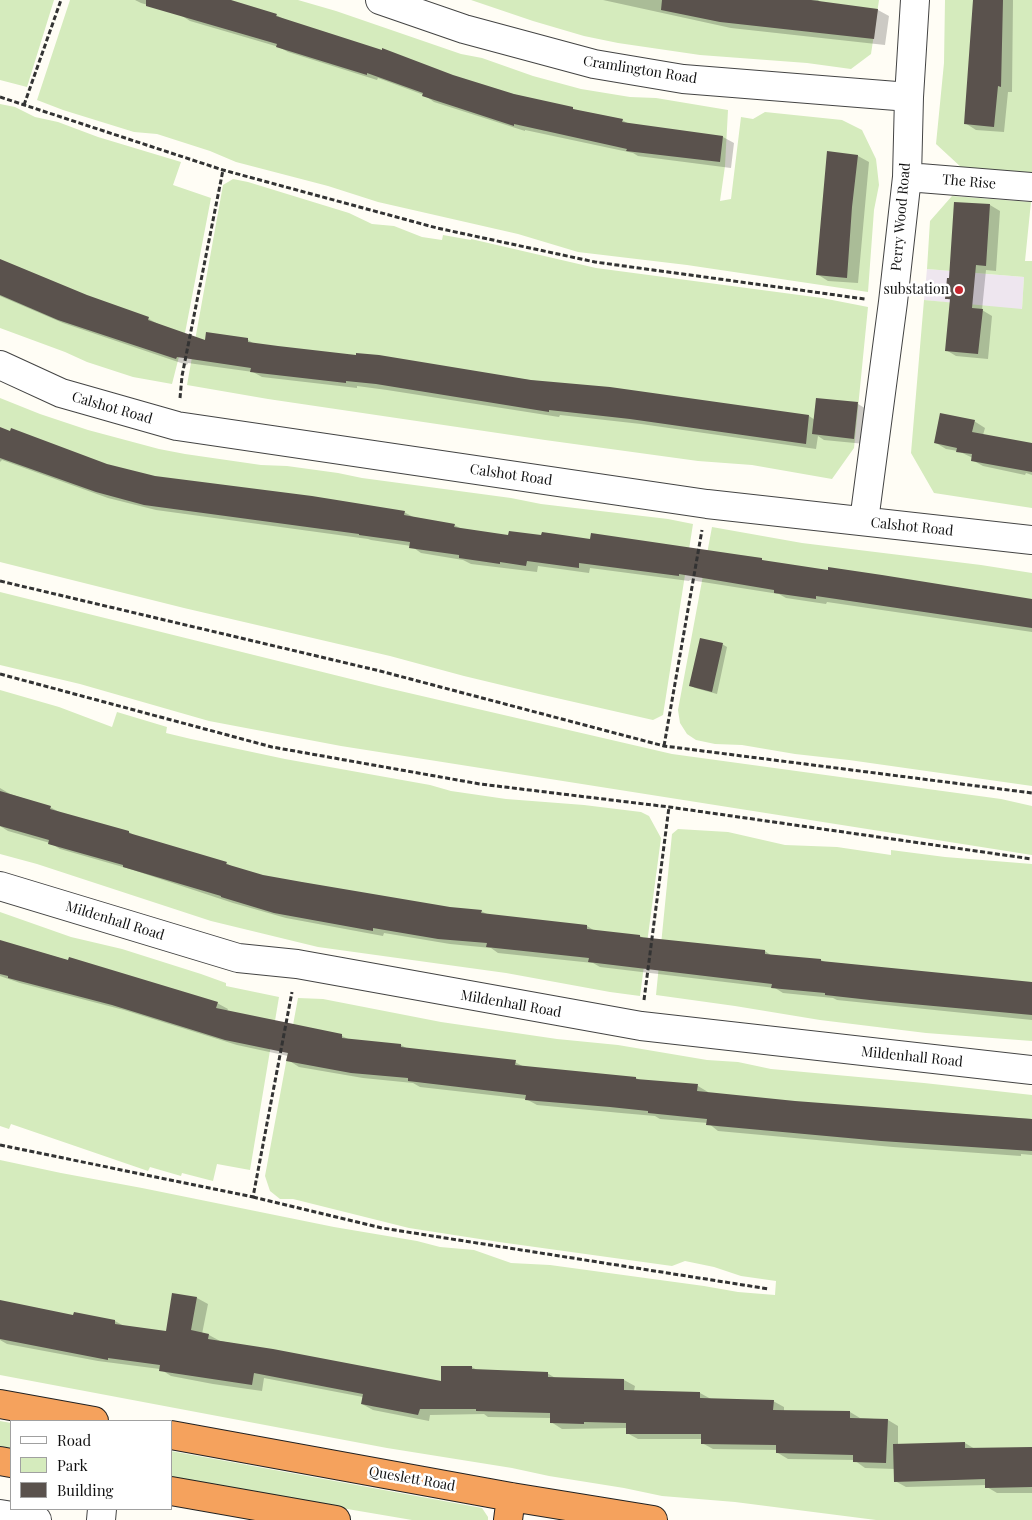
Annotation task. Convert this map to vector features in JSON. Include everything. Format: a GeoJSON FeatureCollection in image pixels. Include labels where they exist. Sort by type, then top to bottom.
{"type":"FeatureCollection","features":[{"type":"Feature","properties":{"kind":"highway"},"geometry":{"type":"LineString","coordinates":[[0,1404],[88,1420]]}},
{"type":"Feature","properties":{"kind":"highway","name":"Queslett Road"},"geometry":{"type":"LineString","coordinates":[[172,1435],[509,1508],[653,1520]]}},
{"type":"Feature","properties":{"kind":"highway"},"geometry":{"type":"LineString","coordinates":[[172,1491],[336,1520]]}},
{"type":"Feature","properties":{"kind":"street","name":"Cramlington Road"},"geometry":{"type":"LineString","coordinates":[[380,0],[464,29],[594,64],[683,79],[909,97]]}},
{"type":"Feature","properties":{"kind":"street","name":"Perry Wood Road"},"geometry":{"type":"LineString","coordinates":[[864,521],[893,302],[906,177],[915,0]]}},
{"type":"Feature","properties":{"kind":"street","name":"The Rise"},"geometry":{"type":"LineString","coordinates":[[906,177],[1032,187]]}},
{"type":"Feature","properties":{"kind":"street","name":"Calshot Road"},"geometry":{"type":"LineString","coordinates":[[0,364],[61,393],[177,426],[707,504],[1032,540]]}},
{"type":"Feature","properties":{"kind":"street","name":"Mildenhall Road"},"geometry":{"type":"LineString","coordinates":[[0,886],[238,958],[297,964],[641,1026],[1032,1070]]}},
{"type":"Feature","properties":{"kind":"street"},"geometry":{"type":"LineString","coordinates":[[0,1514],[37,1520]]}},
{"type":"Feature","properties":{"kind":"path"},"geometry":{"type":"LineString","coordinates":[[24,105],[61,0]]}},
{"type":"Feature","properties":{"kind":"path"},"geometry":{"type":"LineString","coordinates":[[0,97],[222,170],[437,228],[594,262],[835,296]]}},
{"type":"Feature","properties":{"kind":"path"},"geometry":{"type":"LineString","coordinates":[[182,376],[222,170]]}},
{"type":"Feature","properties":{"kind":"path"},"geometry":{"type":"LineString","coordinates":[[664,746],[707,504]]}},
{"type":"Feature","properties":{"kind":"path"},"geometry":{"type":"LineString","coordinates":[[0,581],[380,671],[664,746],[1032,793]]}},
{"type":"Feature","properties":{"kind":"path"},"geometry":{"type":"LineString","coordinates":[[0,674],[272,747],[480,784],[669,807],[1032,859]]}},
{"type":"Feature","properties":{"kind":"path"},"geometry":{"type":"LineString","coordinates":[[641,1026],[669,807]]}},
{"type":"Feature","properties":{"kind":"path"},"geometry":{"type":"LineString","coordinates":[[253,1197],[297,964]]}},
{"type":"Feature","properties":{"kind":"path"},"geometry":{"type":"LineString","coordinates":[[0,1145],[253,1197],[382,1228],[769,1289]]}},
{"type":"Feature","properties":{"kind":"shaded area"},"geometry":{"type":"Polygon","coordinates":[[[927,269],[1024,277],[1022,310],[924,300],[927,269]]]}},
{"type":"Feature","properties":{"kind":"green space"},"geometry":{"type":"Polygon","coordinates":[[[0,0],[54,0],[27,87],[0,80],[0,0]]]}},
{"type":"Feature","properties":{"kind":"green space"},"geometry":{"type":"Polygon","coordinates":[[[70,0],[298,0],[336,11],[461,54],[482,58],[533,76],[581,89],[630,97],[656,98],[728,110],[725,166],[720,201],[731,199],[741,117],[753,119],[765,112],[842,120],[862,130],[876,159],[879,185],[874,210],[868,292],[687,265],[578,252],[518,234],[378,202],[328,186],[236,162],[210,151],[157,134],[134,132],[63,110],[37,100],[70,0]]]}},
{"type":"Feature","properties":{"kind":"green space"},"geometry":{"type":"Polygon","coordinates":[[[471,0],[879,0],[871,54],[851,69],[807,63],[700,55],[618,43],[584,36],[471,0]]]}},
{"type":"Feature","properties":{"kind":"green space"},"geometry":{"type":"Polygon","coordinates":[[[945,0],[1032,0],[1032,174],[962,168],[936,144],[944,63],[945,0]]]}},
{"type":"Feature","properties":{"kind":"green space"},"geometry":{"type":"Polygon","coordinates":[[[0,104],[15,107],[35,117],[58,122],[98,137],[181,162],[173,185],[211,198],[185,333],[172,384],[133,377],[87,362],[0,328],[0,104]]]}},
{"type":"Feature","properties":{"kind":"green space"},"geometry":{"type":"Polygon","coordinates":[[[233,179],[349,213],[372,224],[394,226],[422,237],[442,240],[443,235],[471,239],[596,268],[822,298],[868,307],[854,448],[832,479],[752,465],[698,461],[545,440],[268,399],[187,385],[223,185],[233,179]]]}},
{"type":"Feature","properties":{"kind":"green space"},"geometry":{"type":"Polygon","coordinates":[[[952,196],[1031,202],[1025,261],[1032,261],[1032,508],[934,493],[911,453],[924,300],[1022,309],[1024,277],[927,269],[930,221],[952,196]]]}},
{"type":"Feature","properties":{"kind":"green space"},"geometry":{"type":"Polygon","coordinates":[[[0,398],[88,430],[185,454],[261,465],[287,466],[338,473],[541,504],[668,519],[693,524],[663,715],[653,720],[539,694],[0,562],[0,398]]]}},
{"type":"Feature","properties":{"kind":"green space"},"geometry":{"type":"Polygon","coordinates":[[[712,527],[802,543],[1032,573],[1032,786],[742,745],[715,744],[696,740],[687,734],[680,723],[678,710],[712,527]]]}},
{"type":"Feature","properties":{"kind":"green space"},"geometry":{"type":"Polygon","coordinates":[[[0,592],[383,687],[672,754],[1001,799],[1032,806],[1032,855],[341,746],[209,721],[80,684],[0,665],[0,592]]]}},
{"type":"Feature","properties":{"kind":"green space"},"geometry":{"type":"Polygon","coordinates":[[[0,690],[59,707],[112,727],[117,712],[167,727],[166,733],[191,739],[285,759],[430,785],[451,791],[506,799],[584,805],[641,812],[649,816],[661,838],[640,996],[506,973],[318,947],[211,921],[37,864],[0,854],[0,690]]]}},
{"type":"Feature","properties":{"kind":"green space"},"geometry":{"type":"Polygon","coordinates":[[[678,829],[728,832],[785,845],[837,847],[891,855],[891,850],[945,857],[1032,864],[1032,1041],[926,1033],[820,1020],[656,995],[672,834],[678,829]]]}},
{"type":"Feature","properties":{"kind":"green space"},"geometry":{"type":"Polygon","coordinates":[[[0,912],[71,937],[122,949],[201,974],[226,983],[226,986],[279,997],[250,1170],[217,1164],[213,1181],[182,1173],[181,1176],[150,1167],[148,1171],[11,1124],[9,1129],[0,1126],[0,912]]]}},
{"type":"Feature","properties":{"kind":"green space"},"geometry":{"type":"Polygon","coordinates":[[[298,998],[323,999],[441,1022],[557,1039],[618,1045],[707,1060],[738,1062],[771,1069],[1032,1095],[1032,1520],[876,1520],[735,1502],[662,1496],[512,1468],[387,1448],[0,1375],[0,1160],[334,1227],[417,1241],[440,1247],[474,1250],[511,1263],[550,1265],[738,1292],[775,1295],[776,1281],[741,1276],[714,1267],[685,1261],[672,1266],[499,1242],[409,1228],[293,1199],[280,1199],[270,1191],[265,1176],[298,998]]]}},
{"type":"Feature","properties":{"kind":"green space"},"geometry":{"type":"Polygon","coordinates":[[[0,1421],[10,1423],[10,1448],[0,1446],[0,1421]]]}},
{"type":"Feature","properties":{"kind":"green space"},"geometry":{"type":"Polygon","coordinates":[[[172,1451],[482,1508],[488,1517],[488,1520],[412,1520],[172,1479],[172,1451]]]}},
{"type":"Feature","properties":{"kind":"building"},"geometry":{"type":"Polygon","coordinates":[[[146,0],[231,0],[382,50],[382,48],[453,75],[514,94],[623,119],[622,122],[723,136],[720,162],[626,151],[627,149],[514,124],[514,126],[422,96],[423,93],[367,73],[367,75],[276,47],[277,44],[146,6],[146,0]]]}},
{"type":"Feature","properties":{"kind":"building"},"geometry":{"type":"Polygon","coordinates":[[[662,0],[811,0],[878,9],[874,39],[720,22],[661,10],[662,0]]]}},
{"type":"Feature","properties":{"kind":"building"},"geometry":{"type":"Polygon","coordinates":[[[973,0],[1003,0],[1001,87],[998,86],[994,127],[964,124],[973,0]]]}},
{"type":"Feature","properties":{"kind":"building"},"geometry":{"type":"Polygon","coordinates":[[[827,151],[858,155],[847,278],[816,275],[827,151]]]}},
{"type":"Feature","properties":{"kind":"building"},"geometry":{"type":"Polygon","coordinates":[[[954,202],[990,204],[986,266],[976,265],[972,308],[983,309],[978,354],[945,351],[950,299],[945,299],[947,278],[949,278],[954,202]]]}},
{"type":"Feature","properties":{"kind":"building"},"geometry":{"type":"Polygon","coordinates":[[[0,259],[87,295],[149,317],[148,320],[205,340],[206,332],[248,338],[248,342],[356,355],[356,353],[379,355],[531,380],[610,387],[809,415],[806,444],[630,419],[549,410],[549,412],[376,384],[346,381],[346,383],[250,372],[251,368],[177,357],[176,359],[58,320],[0,295],[0,259]]]}},
{"type":"Feature","properties":{"kind":"building"},"geometry":{"type":"Polygon","coordinates":[[[816,398],[858,402],[854,439],[812,434],[816,398]]]}},
{"type":"Feature","properties":{"kind":"building"},"geometry":{"type":"Polygon","coordinates":[[[940,413],[975,420],[972,432],[1032,443],[1032,472],[971,461],[972,454],[956,452],[957,448],[934,443],[940,413]]]}},
{"type":"Feature","properties":{"kind":"building"},"geometry":{"type":"Polygon","coordinates":[[[0,427],[10,431],[11,428],[107,464],[155,476],[312,496],[405,511],[404,515],[455,524],[454,527],[508,535],[509,531],[541,535],[542,532],[590,539],[591,533],[762,558],[762,560],[828,570],[828,567],[882,575],[1032,599],[1032,628],[816,596],[816,599],[774,593],[774,590],[679,574],[679,576],[579,563],[579,568],[527,561],[526,566],[500,562],[500,564],[459,558],[459,555],[409,548],[410,542],[144,505],[96,492],[0,458],[0,427]]]}},
{"type":"Feature","properties":{"kind":"building"},"geometry":{"type":"Polygon","coordinates":[[[700,638],[723,643],[712,692],[689,686],[700,638]]]}},
{"type":"Feature","properties":{"kind":"building"},"geometry":{"type":"Polygon","coordinates":[[[0,791],[51,806],[50,809],[129,831],[129,833],[227,862],[226,864],[263,875],[450,907],[482,910],[481,913],[587,925],[587,929],[640,935],[640,937],[765,950],[765,954],[821,959],[821,961],[1032,982],[1032,1015],[879,1001],[771,988],[772,984],[588,962],[589,958],[486,947],[487,943],[438,939],[373,928],[373,931],[274,913],[123,867],[123,865],[48,844],[49,840],[0,826],[0,791]]]}},
{"type":"Feature","properties":{"kind":"building"},"geometry":{"type":"Polygon","coordinates":[[[0,940],[68,960],[69,957],[218,1002],[216,1008],[342,1034],[342,1038],[401,1044],[401,1047],[516,1060],[515,1065],[698,1084],[697,1091],[795,1101],[1032,1119],[1032,1151],[881,1141],[706,1125],[707,1119],[610,1107],[525,1100],[526,1095],[408,1081],[408,1078],[351,1073],[286,1061],[288,1053],[225,1040],[112,1005],[8,978],[8,976],[0,974],[0,940]]]}},
{"type":"Feature","properties":{"kind":"building"},"geometry":{"type":"Polygon","coordinates":[[[172,1293],[197,1297],[191,1330],[209,1334],[208,1339],[273,1349],[441,1381],[441,1366],[472,1366],[472,1369],[548,1372],[548,1377],[624,1379],[624,1390],[700,1392],[700,1398],[774,1400],[773,1410],[850,1411],[850,1418],[888,1419],[886,1463],[853,1462],[853,1455],[776,1453],[776,1445],[701,1444],[701,1434],[626,1434],[626,1423],[550,1423],[550,1413],[476,1411],[476,1409],[420,1409],[418,1415],[361,1404],[363,1394],[254,1373],[252,1385],[159,1371],[160,1365],[108,1358],[108,1360],[0,1339],[0,1300],[73,1315],[74,1312],[115,1320],[115,1324],[166,1331],[172,1293]]]}},
{"type":"Feature","properties":{"kind":"building"},"geometry":{"type":"Polygon","coordinates":[[[965,1442],[965,1448],[1032,1447],[1032,1487],[985,1488],[985,1479],[894,1482],[893,1444],[965,1442]]]}},
{"type":"Feature","properties":{"kind":"place","name":"substation"},"geometry":{"type":"Point","coordinates":[959,290]}}]}
